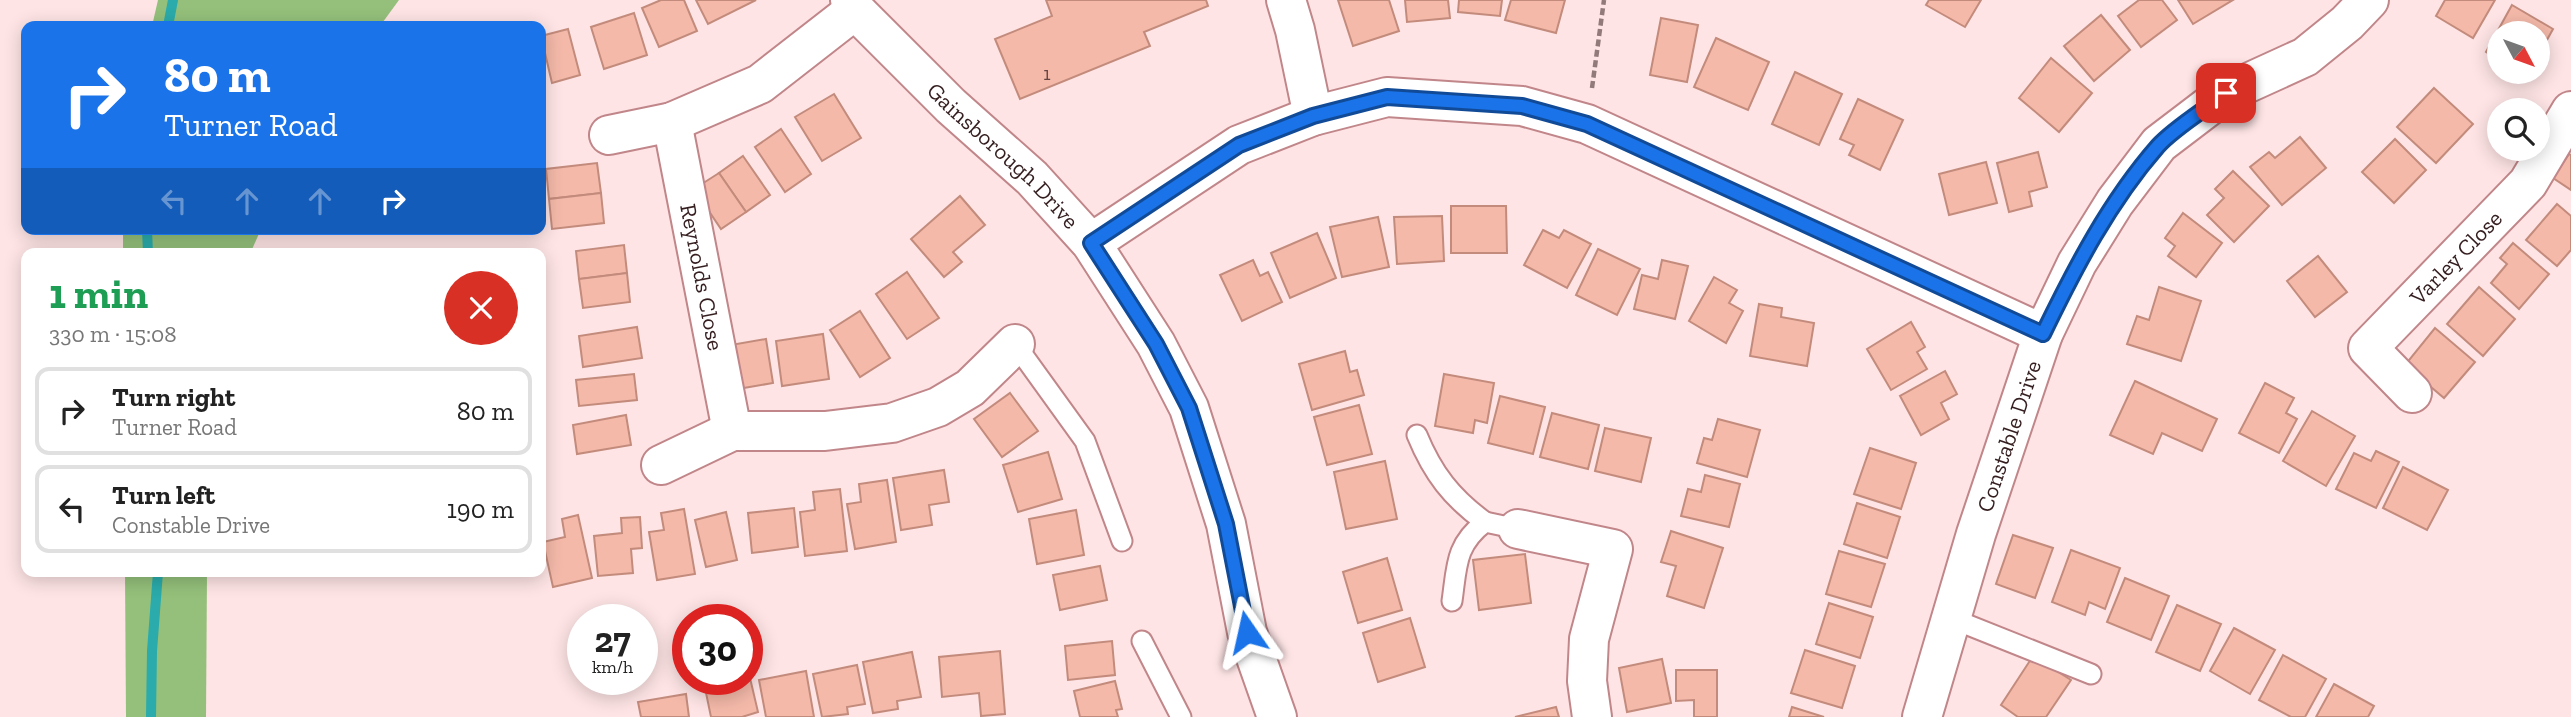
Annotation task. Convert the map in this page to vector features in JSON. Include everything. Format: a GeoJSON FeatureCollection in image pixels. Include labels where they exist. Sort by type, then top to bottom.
{"type":"FeatureCollection","features":[{"type":"Feature","properties":{"kind":"street"},"geometry":{"type":"LineString","coordinates":[[1286,0],[1313,116]]}},
{"type":"Feature","properties":{"kind":"street","name":"Constable Drive"},"geometry":{"type":"LineString","coordinates":[[1922,717],[1976,534],[2043,334],[2077,262],[2115,202],[2159,144],[2226,93],[2305,57],[2347,23],[2369,0]]}},
{"type":"Feature","properties":{"kind":"street"},"geometry":{"type":"LineString","coordinates":[[609,135],[672,122],[760,84],[853,5]]}},
{"type":"Feature","properties":{"kind":"street","name":"Gainsborough Drive"},"geometry":{"type":"LineString","coordinates":[[853,5],[951,106],[1032,178],[1091,243],[1156,344],[1189,408],[1226,524],[1247,632],[1277,717]]}},
{"type":"Feature","properties":{"kind":"street"},"geometry":{"type":"LineString","coordinates":[[1091,243],[1239,145],[1313,116],[1387,97],[1522,106],[1587,124],[2043,334]]}},
{"type":"Feature","properties":{"kind":"street","name":"Varley Close"},"geometry":{"type":"LineString","coordinates":[[2412,393],[2368,348],[2528,183],[2571,111]]}},
{"type":"Feature","properties":{"kind":"street","name":"Reynolds Close"},"geometry":{"type":"LineString","coordinates":[[672,122],[732,430]]}},
{"type":"Feature","properties":{"kind":"street"},"geometry":{"type":"LineString","coordinates":[[661,465],[732,430],[825,431],[892,423],[938,407],[971,388],[1015,344]]}},
{"type":"Feature","properties":{"kind":"street"},"geometry":{"type":"LineString","coordinates":[[1502,526],[1613,549],[1589,639],[1587,681],[1592,717]]}},
{"type":"Feature","properties":{"kind":"lane"},"geometry":{"type":"LineString","coordinates":[[1015,344],[1085,441],[1122,541]]}},
{"type":"Feature","properties":{"kind":"lane"},"geometry":{"type":"LineString","coordinates":[[1417,435],[1427,460],[1460,504],[1502,526]]}},
{"type":"Feature","properties":{"kind":"lane"},"geometry":{"type":"LineString","coordinates":[[1452,601],[1459,555],[1469,535],[1502,526]]}},
{"type":"Feature","properties":{"kind":"lane"},"geometry":{"type":"LineString","coordinates":[[1953,619],[2091,674]]}},
{"type":"Feature","properties":{"kind":"lane"},"geometry":{"type":"LineString","coordinates":[[1142,641],[1181,717]]}},
{"type":"Feature","properties":{"kind":"path"},"geometry":{"type":"LineString","coordinates":[[1587,124],[1604,0]]}},
{"type":"Feature","properties":{"kind":"green space"},"geometry":{"type":"Polygon","coordinates":[[[158,0],[399,0],[384,21],[153,21],[158,0]]]}},
{"type":"Feature","properties":{"kind":"green space"},"geometry":{"type":"Polygon","coordinates":[[[123,235],[258,235],[253,248],[123,248],[123,235]]]}},
{"type":"Feature","properties":{"kind":"green space"},"geometry":{"type":"Polygon","coordinates":[[[125,577],[207,577],[206,717],[126,717],[125,577]]]}},
{"type":"Feature","properties":{"kind":"building"},"geometry":{"type":"Polygon","coordinates":[[[661,0],[684,0],[697,31],[659,47],[642,8],[661,0]]]}},
{"type":"Feature","properties":{"kind":"building"},"geometry":{"type":"Polygon","coordinates":[[[696,0],[756,0],[708,24],[696,0]]]}},
{"type":"Feature","properties":{"kind":"building"},"geometry":{"type":"Polygon","coordinates":[[[1046,0],[1206,0],[1208,6],[1144,32],[1150,46],[1020,99],[995,39],[1052,16],[1046,0]]]}},
{"type":"Feature","properties":{"kind":"building"},"geometry":{"type":"Polygon","coordinates":[[[1338,0],[1389,0],[1399,31],[1353,46],[1338,0]]]}},
{"type":"Feature","properties":{"kind":"building"},"geometry":{"type":"Polygon","coordinates":[[[1405,0],[1448,0],[1450,18],[1407,22],[1405,0]]]}},
{"type":"Feature","properties":{"kind":"building"},"geometry":{"type":"Polygon","coordinates":[[[1459,0],[1502,0],[1500,16],[1458,12],[1459,0]]]}},
{"type":"Feature","properties":{"kind":"building"},"geometry":{"type":"Polygon","coordinates":[[[1511,0],[1565,0],[1556,33],[1505,20],[1511,0]]]}},
{"type":"Feature","properties":{"kind":"building"},"geometry":{"type":"Polygon","coordinates":[[[1929,0],[1981,0],[1965,27],[1926,5],[1929,0]]]}},
{"type":"Feature","properties":{"kind":"building"},"geometry":{"type":"Polygon","coordinates":[[[2139,0],[2162,0],[2177,20],[2141,47],[2118,16],[2139,0]]]}},
{"type":"Feature","properties":{"kind":"building"},"geometry":{"type":"Polygon","coordinates":[[[2178,0],[2233,0],[2193,24],[2178,0]]]}},
{"type":"Feature","properties":{"kind":"building"},"geometry":{"type":"Polygon","coordinates":[[[2445,0],[2495,0],[2473,38],[2436,16],[2445,0]]]}},
{"type":"Feature","properties":{"kind":"building"},"geometry":{"type":"Polygon","coordinates":[[[2512,5],[2539,21],[2503,21],[2512,5]]]}},
{"type":"Feature","properties":{"kind":"building"},"geometry":{"type":"Polygon","coordinates":[[[634,13],[647,55],[604,69],[591,27],[634,13]]]}},
{"type":"Feature","properties":{"kind":"building"},"geometry":{"type":"Polygon","coordinates":[[[2101,15],[2130,50],[2094,81],[2064,46],[2101,15]]]}},
{"type":"Feature","properties":{"kind":"building"},"geometry":{"type":"Polygon","coordinates":[[[1661,18],[1698,25],[1687,82],[1650,75],[1661,18]]]}},
{"type":"Feature","properties":{"kind":"building"},"geometry":{"type":"Polygon","coordinates":[[[568,29],[580,75],[552,83],[546,57],[546,35],[568,29]]]}},
{"type":"Feature","properties":{"kind":"building"},"geometry":{"type":"Polygon","coordinates":[[[1716,38],[1769,62],[1748,110],[1694,87],[1716,38]]]}},
{"type":"Feature","properties":{"kind":"building"},"geometry":{"type":"Polygon","coordinates":[[[2051,58],[2092,93],[2059,132],[2019,98],[2051,58]]]}},
{"type":"Feature","properties":{"kind":"building"},"geometry":{"type":"Polygon","coordinates":[[[1795,72],[1842,94],[1819,145],[1772,124],[1795,72]]]}},
{"type":"Feature","properties":{"kind":"building"},"geometry":{"type":"Polygon","coordinates":[[[2434,88],[2473,124],[2436,163],[2397,127],[2434,88]]]}},
{"type":"Feature","properties":{"kind":"building"},"geometry":{"type":"Polygon","coordinates":[[[834,94],[861,138],[822,161],[795,117],[834,94]]]}},
{"type":"Feature","properties":{"kind":"building"},"geometry":{"type":"Polygon","coordinates":[[[1858,99],[1903,120],[1880,170],[1849,155],[1854,145],[1840,139],[1858,99]]]}},
{"type":"Feature","properties":{"kind":"building"},"geometry":{"type":"Polygon","coordinates":[[[781,129],[811,174],[785,192],[755,147],[781,129]]]}},
{"type":"Feature","properties":{"kind":"building"},"geometry":{"type":"Polygon","coordinates":[[[2300,137],[2326,168],[2282,205],[2250,167],[2269,152],[2275,158],[2300,137]]]}},
{"type":"Feature","properties":{"kind":"building"},"geometry":{"type":"Polygon","coordinates":[[[2395,139],[2426,170],[2394,203],[2362,172],[2395,139]]]}},
{"type":"Feature","properties":{"kind":"building"},"geometry":{"type":"Polygon","coordinates":[[[2038,152],[2047,187],[2029,192],[2032,206],[2009,212],[1997,163],[2038,152]]]}},
{"type":"Feature","properties":{"kind":"building"},"geometry":{"type":"Polygon","coordinates":[[[2569,154],[2571,155],[2571,190],[2553,178],[2569,154]]]}},
{"type":"Feature","properties":{"kind":"building"},"geometry":{"type":"Polygon","coordinates":[[[743,156],[770,195],[746,212],[719,173],[743,156]]]}},
{"type":"Feature","properties":{"kind":"building"},"geometry":{"type":"Polygon","coordinates":[[[1986,162],[1997,203],[1949,215],[1939,174],[1986,162]]]}},
{"type":"Feature","properties":{"kind":"building"},"geometry":{"type":"Polygon","coordinates":[[[597,163],[601,193],[549,199],[546,169],[597,163]]]}},
{"type":"Feature","properties":{"kind":"building"},"geometry":{"type":"Polygon","coordinates":[[[2233,171],[2269,206],[2234,242],[2207,215],[2224,198],[2215,189],[2233,171]]]}},
{"type":"Feature","properties":{"kind":"building"},"geometry":{"type":"Polygon","coordinates":[[[719,173],[746,212],[721,229],[694,189],[719,173]]]}},
{"type":"Feature","properties":{"kind":"building"},"geometry":{"type":"Polygon","coordinates":[[[601,193],[604,223],[552,229],[549,199],[601,193]]]}},
{"type":"Feature","properties":{"kind":"building"},"geometry":{"type":"Polygon","coordinates":[[[960,196],[985,225],[953,252],[962,262],[944,277],[911,239],[960,196]]]}},
{"type":"Feature","properties":{"kind":"building"},"geometry":{"type":"Polygon","coordinates":[[[2557,204],[2571,216],[2571,250],[2557,266],[2526,240],[2557,204]]]}},
{"type":"Feature","properties":{"kind":"building"},"geometry":{"type":"Polygon","coordinates":[[[1451,206],[1506,206],[1507,253],[1451,253],[1451,206]]]}},
{"type":"Feature","properties":{"kind":"building"},"geometry":{"type":"Polygon","coordinates":[[[2183,213],[2222,243],[2196,277],[2168,256],[2175,246],[2165,238],[2183,213]]]}},
{"type":"Feature","properties":{"kind":"building"},"geometry":{"type":"Polygon","coordinates":[[[1442,216],[1444,261],[1397,264],[1394,217],[1442,216]]]}},
{"type":"Feature","properties":{"kind":"building"},"geometry":{"type":"Polygon","coordinates":[[[1378,217],[1389,267],[1342,277],[1330,227],[1378,217]]]}},
{"type":"Feature","properties":{"kind":"building"},"geometry":{"type":"Polygon","coordinates":[[[1543,230],[1559,238],[1564,230],[1591,244],[1567,288],[1524,265],[1543,230]]]}},
{"type":"Feature","properties":{"kind":"building"},"geometry":{"type":"Polygon","coordinates":[[[1317,233],[1336,278],[1290,298],[1271,253],[1317,233]]]}},
{"type":"Feature","properties":{"kind":"building"},"geometry":{"type":"Polygon","coordinates":[[[2513,243],[2549,274],[2519,309],[2491,283],[2507,264],[2500,258],[2513,243]]]}},
{"type":"Feature","properties":{"kind":"building"},"geometry":{"type":"Polygon","coordinates":[[[624,245],[627,273],[579,279],[576,251],[624,245]]]}},
{"type":"Feature","properties":{"kind":"building"},"geometry":{"type":"Polygon","coordinates":[[[1598,249],[1640,269],[1617,315],[1576,295],[1598,249]]]}},
{"type":"Feature","properties":{"kind":"building"},"geometry":{"type":"Polygon","coordinates":[[[2318,256],[2347,292],[2315,317],[2287,281],[2318,256]]]}},
{"type":"Feature","properties":{"kind":"building"},"geometry":{"type":"Polygon","coordinates":[[[1253,260],[1260,276],[1268,272],[1282,302],[1242,321],[1220,275],[1253,260]]]}},
{"type":"Feature","properties":{"kind":"building"},"geometry":{"type":"Polygon","coordinates":[[[1662,260],[1688,266],[1675,319],[1634,309],[1642,275],[1658,279],[1662,260]]]}},
{"type":"Feature","properties":{"kind":"building"},"geometry":{"type":"Polygon","coordinates":[[[907,272],[939,318],[907,339],[876,294],[907,272]]]}},
{"type":"Feature","properties":{"kind":"building"},"geometry":{"type":"Polygon","coordinates":[[[627,273],[630,302],[583,308],[579,279],[627,273]]]}},
{"type":"Feature","properties":{"kind":"building"},"geometry":{"type":"Polygon","coordinates":[[[1714,277],[1737,290],[1729,303],[1743,311],[1726,343],[1689,321],[1714,277]]]}},
{"type":"Feature","properties":{"kind":"building"},"geometry":{"type":"Polygon","coordinates":[[[2159,287],[2201,301],[2181,361],[2127,344],[2137,316],[2149,320],[2159,287]]]}},
{"type":"Feature","properties":{"kind":"building"},"geometry":{"type":"Polygon","coordinates":[[[2479,287],[2515,319],[2483,356],[2447,324],[2479,287]]]}},
{"type":"Feature","properties":{"kind":"building"},"geometry":{"type":"Polygon","coordinates":[[[1759,304],[1782,308],[1781,317],[1814,323],[1807,366],[1750,356],[1759,304]]]}},
{"type":"Feature","properties":{"kind":"building"},"geometry":{"type":"Polygon","coordinates":[[[860,311],[890,358],[860,377],[830,330],[860,311]]]}},
{"type":"Feature","properties":{"kind":"building"},"geometry":{"type":"Polygon","coordinates":[[[1911,322],[1925,347],[1917,352],[1927,369],[1891,390],[1867,349],[1911,322]]]}},
{"type":"Feature","properties":{"kind":"building"},"geometry":{"type":"Polygon","coordinates":[[[637,327],[642,358],[583,367],[579,336],[637,327]]]}},
{"type":"Feature","properties":{"kind":"building"},"geometry":{"type":"Polygon","coordinates":[[[2435,328],[2475,362],[2444,398],[2405,365],[2435,328]]]}},
{"type":"Feature","properties":{"kind":"building"},"geometry":{"type":"Polygon","coordinates":[[[823,334],[829,379],[782,386],[776,341],[823,334]]]}},
{"type":"Feature","properties":{"kind":"building"},"geometry":{"type":"Polygon","coordinates":[[[766,339],[773,383],[732,390],[725,346],[766,339]]]}},
{"type":"Feature","properties":{"kind":"building"},"geometry":{"type":"Polygon","coordinates":[[[1345,351],[1350,372],[1357,370],[1364,395],[1312,410],[1299,364],[1345,351]]]}},
{"type":"Feature","properties":{"kind":"building"},"geometry":{"type":"Polygon","coordinates":[[[1945,371],[1957,394],[1941,403],[1949,419],[1921,435],[1900,396],[1945,371]]]}},
{"type":"Feature","properties":{"kind":"building"},"geometry":{"type":"Polygon","coordinates":[[[634,374],[637,400],[579,406],[576,380],[634,374]]]}},
{"type":"Feature","properties":{"kind":"building"},"geometry":{"type":"Polygon","coordinates":[[[1444,374],[1494,383],[1487,423],[1475,420],[1473,433],[1435,426],[1444,374]]]}},
{"type":"Feature","properties":{"kind":"building"},"geometry":{"type":"Polygon","coordinates":[[[2135,381],[2217,419],[2202,451],[2162,433],[2153,454],[2110,435],[2135,381]]]}},
{"type":"Feature","properties":{"kind":"building"},"geometry":{"type":"Polygon","coordinates":[[[2265,383],[2294,398],[2286,413],[2297,419],[2279,453],[2239,433],[2265,383]]]}},
{"type":"Feature","properties":{"kind":"building"},"geometry":{"type":"Polygon","coordinates":[[[1010,393],[1038,431],[1002,457],[974,419],[1010,393]]]}},
{"type":"Feature","properties":{"kind":"building"},"geometry":{"type":"Polygon","coordinates":[[[1500,396],[1545,407],[1533,454],[1488,443],[1500,396]]]}},
{"type":"Feature","properties":{"kind":"building"},"geometry":{"type":"Polygon","coordinates":[[[1359,405],[1372,454],[1327,465],[1314,417],[1359,405]]]}},
{"type":"Feature","properties":{"kind":"building"},"geometry":{"type":"Polygon","coordinates":[[[2312,411],[2355,436],[2326,486],[2283,461],[2312,411]]]}},
{"type":"Feature","properties":{"kind":"building"},"geometry":{"type":"Polygon","coordinates":[[[1552,413],[1599,425],[1588,469],[1540,457],[1552,413]]]}},
{"type":"Feature","properties":{"kind":"building"},"geometry":{"type":"Polygon","coordinates":[[[626,415],[631,445],[577,454],[573,425],[626,415]]]}},
{"type":"Feature","properties":{"kind":"building"},"geometry":{"type":"Polygon","coordinates":[[[1718,419],[1760,430],[1747,477],[1697,463],[1704,438],[1712,440],[1718,419]]]}},
{"type":"Feature","properties":{"kind":"building"},"geometry":{"type":"Polygon","coordinates":[[[1605,428],[1651,438],[1641,482],[1595,471],[1605,428]]]}},
{"type":"Feature","properties":{"kind":"building"},"geometry":{"type":"Polygon","coordinates":[[[1870,448],[1916,463],[1901,509],[1854,494],[1870,448]]]}},
{"type":"Feature","properties":{"kind":"building"},"geometry":{"type":"Polygon","coordinates":[[[2376,451],[2399,462],[2376,508],[2336,489],[2354,453],[2371,461],[2376,451]]]}},
{"type":"Feature","properties":{"kind":"building"},"geometry":{"type":"Polygon","coordinates":[[[1048,452],[1062,499],[1018,512],[1003,465],[1048,452]]]}},
{"type":"Feature","properties":{"kind":"building"},"geometry":{"type":"Polygon","coordinates":[[[1385,461],[1397,519],[1346,529],[1334,472],[1385,461]]]}},
{"type":"Feature","properties":{"kind":"building"},"geometry":{"type":"Polygon","coordinates":[[[2403,467],[2448,490],[2427,530],[2383,508],[2403,467]]]}},
{"type":"Feature","properties":{"kind":"building"},"geometry":{"type":"Polygon","coordinates":[[[944,470],[949,502],[929,505],[932,525],[901,530],[893,478],[944,470]]]}},
{"type":"Feature","properties":{"kind":"building"},"geometry":{"type":"Polygon","coordinates":[[[1705,475],[1740,484],[1729,527],[1681,516],[1688,489],[1701,492],[1705,475]]]}},
{"type":"Feature","properties":{"kind":"building"},"geometry":{"type":"Polygon","coordinates":[[[887,480],[896,542],[855,549],[847,504],[861,502],[859,484],[887,480]]]}},
{"type":"Feature","properties":{"kind":"building"},"geometry":{"type":"Polygon","coordinates":[[[840,489],[847,551],[805,556],[800,512],[815,510],[813,492],[840,489]]]}},
{"type":"Feature","properties":{"kind":"building"},"geometry":{"type":"Polygon","coordinates":[[[1857,503],[1900,517],[1887,558],[1844,544],[1857,503]]]}},
{"type":"Feature","properties":{"kind":"building"},"geometry":{"type":"Polygon","coordinates":[[[794,508],[798,547],[752,553],[748,513],[794,508]]]}},
{"type":"Feature","properties":{"kind":"building"},"geometry":{"type":"Polygon","coordinates":[[[684,509],[695,574],[657,580],[649,532],[664,530],[661,513],[684,509]]]}},
{"type":"Feature","properties":{"kind":"building"},"geometry":{"type":"Polygon","coordinates":[[[1076,510],[1084,555],[1037,564],[1029,519],[1076,510]]]}},
{"type":"Feature","properties":{"kind":"building"},"geometry":{"type":"Polygon","coordinates":[[[726,512],[737,560],[706,567],[695,520],[726,512]]]}},
{"type":"Feature","properties":{"kind":"building"},"geometry":{"type":"Polygon","coordinates":[[[578,515],[592,578],[553,587],[546,556],[546,541],[565,537],[562,519],[578,515]]]}},
{"type":"Feature","properties":{"kind":"building"},"geometry":{"type":"Polygon","coordinates":[[[640,517],[642,548],[631,549],[633,573],[598,576],[594,536],[622,533],[621,518],[640,517]]]}},
{"type":"Feature","properties":{"kind":"building"},"geometry":{"type":"Polygon","coordinates":[[[1671,531],[1723,548],[1704,608],[1667,596],[1676,566],[1661,562],[1671,531]]]}},
{"type":"Feature","properties":{"kind":"building"},"geometry":{"type":"Polygon","coordinates":[[[2013,535],[2053,548],[2035,598],[1996,584],[2013,535]]]}},
{"type":"Feature","properties":{"kind":"building"},"geometry":{"type":"Polygon","coordinates":[[[2071,550],[2120,568],[2105,609],[2089,602],[2085,615],[2052,602],[2071,550]]]}},
{"type":"Feature","properties":{"kind":"building"},"geometry":{"type":"Polygon","coordinates":[[[1839,551],[1885,564],[1871,607],[1826,594],[1839,551]]]}},
{"type":"Feature","properties":{"kind":"building"},"geometry":{"type":"Polygon","coordinates":[[[1525,554],[1531,603],[1479,610],[1473,560],[1525,554]]]}},
{"type":"Feature","properties":{"kind":"building"},"geometry":{"type":"Polygon","coordinates":[[[1387,558],[1402,610],[1358,623],[1343,572],[1387,558]]]}},
{"type":"Feature","properties":{"kind":"building"},"geometry":{"type":"Polygon","coordinates":[[[1100,566],[1107,600],[1060,610],[1053,575],[1100,566]]]}},
{"type":"Feature","properties":{"kind":"building"},"geometry":{"type":"Polygon","coordinates":[[[2125,578],[2169,596],[2151,640],[2107,622],[2125,578]]]}},
{"type":"Feature","properties":{"kind":"building"},"geometry":{"type":"Polygon","coordinates":[[[1829,603],[1873,617],[1860,658],[1816,644],[1829,603]]]}},
{"type":"Feature","properties":{"kind":"building"},"geometry":{"type":"Polygon","coordinates":[[[2177,605],[2221,624],[2200,671],[2156,652],[2177,605]]]}},
{"type":"Feature","properties":{"kind":"building"},"geometry":{"type":"Polygon","coordinates":[[[1410,618],[1425,667],[1378,682],[1363,633],[1410,618]]]}},
{"type":"Feature","properties":{"kind":"building"},"geometry":{"type":"Polygon","coordinates":[[[2234,628],[2275,650],[2250,694],[2210,671],[2234,628]]]}},
{"type":"Feature","properties":{"kind":"building"},"geometry":{"type":"Polygon","coordinates":[[[1112,641],[1115,675],[1068,680],[1065,646],[1112,641]]]}},
{"type":"Feature","properties":{"kind":"building"},"geometry":{"type":"Polygon","coordinates":[[[1805,650],[1855,666],[1842,708],[1791,693],[1805,650]]]}},
{"type":"Feature","properties":{"kind":"building"},"geometry":{"type":"Polygon","coordinates":[[[1000,651],[1005,714],[981,716],[979,693],[942,697],[939,657],[1000,651]]]}},
{"type":"Feature","properties":{"kind":"building"},"geometry":{"type":"Polygon","coordinates":[[[912,652],[921,697],[897,701],[898,709],[873,713],[863,662],[912,652]]]}},
{"type":"Feature","properties":{"kind":"building"},"geometry":{"type":"Polygon","coordinates":[[[2283,655],[2326,679],[2305,717],[2291,717],[2259,700],[2283,655]]]}},
{"type":"Feature","properties":{"kind":"building"},"geometry":{"type":"Polygon","coordinates":[[[2033,656],[2071,680],[2046,717],[2018,717],[2001,705],[2033,656]]]}},
{"type":"Feature","properties":{"kind":"building"},"geometry":{"type":"Polygon","coordinates":[[[1662,659],[1671,703],[1627,712],[1619,668],[1662,659]]]}},
{"type":"Feature","properties":{"kind":"building"},"geometry":{"type":"Polygon","coordinates":[[[857,665],[865,704],[847,707],[848,714],[822,717],[813,674],[857,665]]]}},
{"type":"Feature","properties":{"kind":"building"},"geometry":{"type":"Polygon","coordinates":[[[1676,670],[1717,670],[1717,717],[1694,717],[1694,700],[1676,701],[1676,670]]]}},
{"type":"Feature","properties":{"kind":"building"},"geometry":{"type":"Polygon","coordinates":[[[806,671],[814,717],[766,717],[762,695],[763,679],[806,671]]]}},
{"type":"Feature","properties":{"kind":"building"},"geometry":{"type":"Polygon","coordinates":[[[1115,681],[1122,709],[1116,710],[1118,717],[1080,717],[1074,691],[1115,681]]]}},
{"type":"Feature","properties":{"kind":"building"},"geometry":{"type":"Polygon","coordinates":[[[2334,684],[2374,706],[2368,717],[2316,717],[2334,684]]]}},
{"type":"Feature","properties":{"kind":"building"},"geometry":{"type":"Polygon","coordinates":[[[686,695],[689,717],[641,717],[638,702],[686,695]]]}},
{"type":"Feature","properties":{"kind":"building"},"geometry":{"type":"Polygon","coordinates":[[[706,695],[754,695],[758,712],[742,717],[711,717],[706,695]]]}},
{"type":"Feature","properties":{"kind":"building"},"geometry":{"type":"Polygon","coordinates":[[[1556,707],[1559,717],[1515,717],[1556,707]]]}},
{"type":"Feature","properties":{"kind":"building"},"geometry":{"type":"Polygon","coordinates":[[[1792,707],[1824,717],[1789,717],[1792,707]]]}},
{"type":"Feature","properties":{"kind":"waterway"},"geometry":{"type":"LineString","coordinates":[[169,21],[173,0]]}},
{"type":"Feature","properties":{"kind":"waterway"},"geometry":{"type":"LineString","coordinates":[[147,235],[148,248]]}},
{"type":"Feature","properties":{"kind":"waterway"},"geometry":{"type":"LineString","coordinates":[[151,717],[152,651],[158,577]]}},
{"type":"Feature","properties":{"kind":"route"},"geometry":{"type":"LineString","coordinates":[[1247,632],[1226,524],[1189,408],[1156,344],[1091,243],[1239,145],[1313,116],[1387,97],[1522,106],[1587,124],[2043,334],[2077,262],[2115,202],[2159,144],[2226,93]]}}]}
